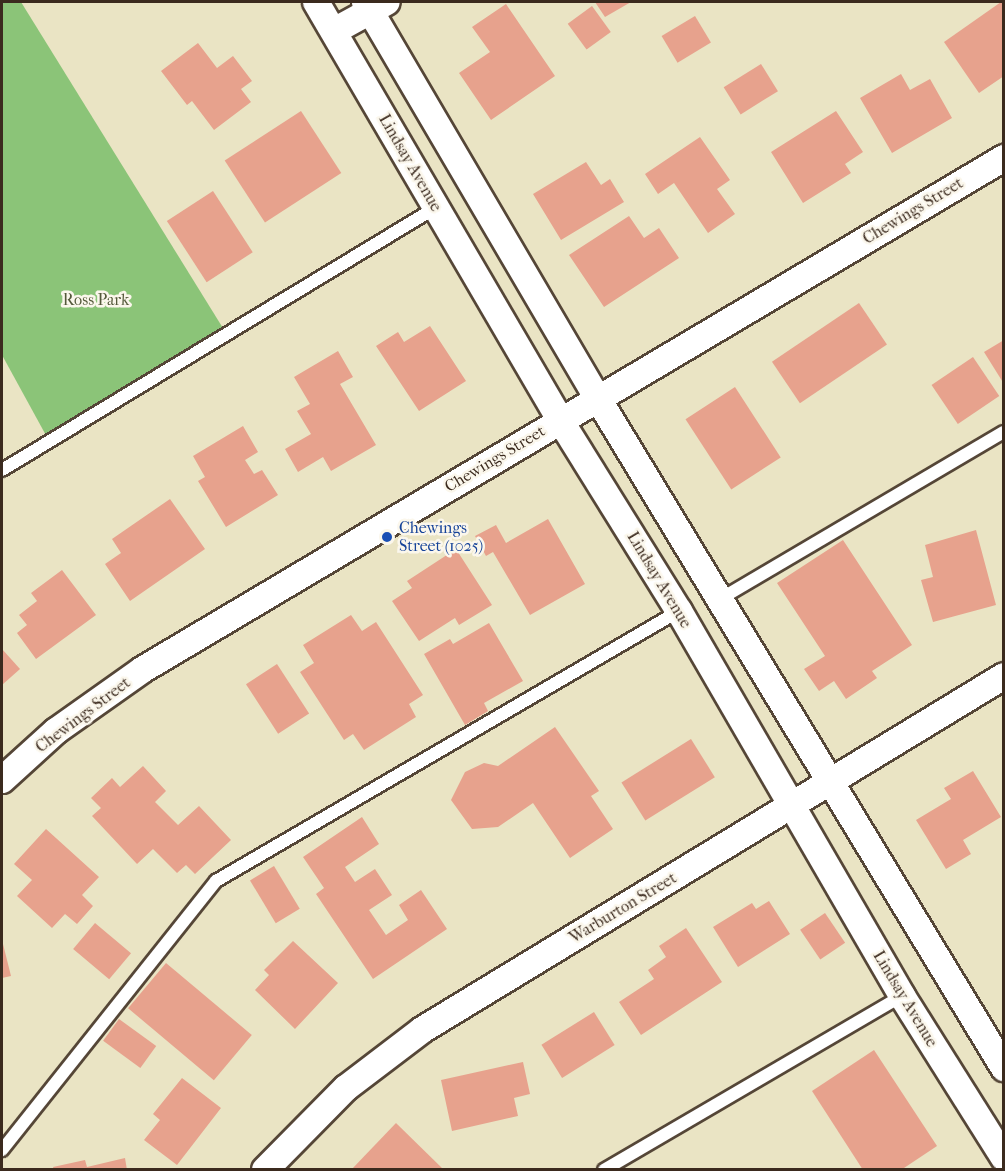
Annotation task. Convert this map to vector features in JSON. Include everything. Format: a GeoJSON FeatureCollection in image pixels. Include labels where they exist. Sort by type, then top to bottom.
{"type":"FeatureCollection","features":[{"type":"Feature","properties":{"kind":"street","name":"Lindsay Avenue"},"geometry":{"type":"LineString","coordinates":[[316,2],[560,420],[679,611],[902,996],[1004,1158]]}},
{"type":"Feature","properties":{"kind":"street"},"geometry":{"type":"LineString","coordinates":[[334,32],[374,5],[597,397],[1004,1068]]}},
{"type":"Feature","properties":{"kind":"street","name":"Chewings Street"},"geometry":{"type":"LineString","coordinates":[[2,780],[56,731],[142,670],[597,397],[1004,158]]}},
{"type":"Feature","properties":{"kind":"street","name":"Warburton Street"},"geometry":{"type":"LineString","coordinates":[[265,1170],[346,1088],[422,1030],[1004,676]]}},
{"type":"Feature","properties":{"kind":"lane"},"geometry":{"type":"LineString","coordinates":[[2,470],[435,208]]}},
{"type":"Feature","properties":{"kind":"lane"},"geometry":{"type":"LineString","coordinates":[[720,599],[1004,432]]}},
{"type":"Feature","properties":{"kind":"lane"},"geometry":{"type":"LineString","coordinates":[[2,1150],[216,881],[679,611]]}},
{"type":"Feature","properties":{"kind":"lane"},"geometry":{"type":"LineString","coordinates":[[604,1170],[902,996]]}},
{"type":"Feature","properties":{"kind":"green space","name":"Ross Park"},"geometry":{"type":"Polygon","coordinates":[[[2,2],[21,2],[226,333],[48,439],[2,355],[2,2]]]}},
{"type":"Feature","properties":{"kind":"building"},"geometry":{"type":"Polygon","coordinates":[[[595,2],[631,2],[605,17],[595,2]]]}},
{"type":"Feature","properties":{"kind":"building"},"geometry":{"type":"Polygon","coordinates":[[[1004,2],[1004,76],[979,93],[944,42],[1004,2]]]}},
{"type":"Feature","properties":{"kind":"building"},"geometry":{"type":"Polygon","coordinates":[[[506,4],[555,76],[491,120],[459,73],[490,52],[472,27],[506,4]]]}},
{"type":"Feature","properties":{"kind":"building"},"geometry":{"type":"Polygon","coordinates":[[[592,6],[611,32],[587,50],[568,24],[592,6]]]}},
{"type":"Feature","properties":{"kind":"building"},"geometry":{"type":"Polygon","coordinates":[[[695,16],[711,43],[678,63],[662,36],[695,16]]]}},
{"type":"Feature","properties":{"kind":"building"},"geometry":{"type":"Polygon","coordinates":[[[198,43],[217,68],[233,56],[252,81],[241,89],[251,102],[214,130],[192,101],[187,105],[161,71],[198,43]]]}},
{"type":"Feature","properties":{"kind":"building"},"geometry":{"type":"Polygon","coordinates":[[[761,64],[778,91],[741,114],[724,87],[761,64]]]}},
{"type":"Feature","properties":{"kind":"building"},"geometry":{"type":"Polygon","coordinates":[[[901,74],[910,90],[930,79],[952,118],[892,153],[860,98],[901,74]]]}},
{"type":"Feature","properties":{"kind":"building"},"geometry":{"type":"Polygon","coordinates":[[[301,111],[341,173],[265,223],[225,161],[301,111]]]}},
{"type":"Feature","properties":{"kind":"building"},"geometry":{"type":"Polygon","coordinates":[[[836,111],[863,152],[845,164],[851,173],[803,203],[771,152],[836,111]]]}},
{"type":"Feature","properties":{"kind":"building"},"geometry":{"type":"Polygon","coordinates":[[[700,137],[730,180],[717,189],[735,214],[708,233],[674,183],[658,194],[645,174],[700,137]]]}},
{"type":"Feature","properties":{"kind":"building"},"geometry":{"type":"Polygon","coordinates":[[[586,162],[601,185],[610,179],[624,202],[561,240],[533,194],[586,162]]]}},
{"type":"Feature","properties":{"kind":"building"},"geometry":{"type":"Polygon","coordinates":[[[213,191],[253,252],[207,282],[167,221],[213,191]]]}},
{"type":"Feature","properties":{"kind":"building"},"geometry":{"type":"Polygon","coordinates":[[[629,216],[644,238],[659,228],[679,258],[604,307],[569,255],[629,216]]]}},
{"type":"Feature","properties":{"kind":"building"},"geometry":{"type":"Polygon","coordinates":[[[859,303],[887,344],[800,403],[772,362],[859,303]]]}},
{"type":"Feature","properties":{"kind":"building"},"geometry":{"type":"Polygon","coordinates":[[[430,326],[466,381],[419,411],[376,346],[398,332],[404,342],[430,326]]]}},
{"type":"Feature","properties":{"kind":"building"},"geometry":{"type":"Polygon","coordinates":[[[1004,340],[1004,384],[984,352],[1004,340]]]}},
{"type":"Feature","properties":{"kind":"building"},"geometry":{"type":"Polygon","coordinates":[[[338,351],[353,377],[340,384],[376,445],[331,471],[323,457],[298,472],[285,449],[311,434],[297,411],[310,404],[294,377],[338,351]]]}},
{"type":"Feature","properties":{"kind":"building"},"geometry":{"type":"Polygon","coordinates":[[[973,357],[999,396],[958,424],[932,385],[973,357]]]}},
{"type":"Feature","properties":{"kind":"building"},"geometry":{"type":"Polygon","coordinates":[[[735,387],[781,457],[731,490],[686,419],[735,387]]]}},
{"type":"Feature","properties":{"kind":"building"},"geometry":{"type":"Polygon","coordinates":[[[243,426],[258,452],[245,460],[254,474],[262,470],[278,495],[226,527],[198,481],[205,477],[193,456],[243,426]]]}},
{"type":"Feature","properties":{"kind":"building"},"geometry":{"type":"Polygon","coordinates":[[[170,499],[205,549],[130,601],[105,564],[121,553],[112,539],[170,499]]]}},
{"type":"Feature","properties":{"kind":"building"},"geometry":{"type":"Polygon","coordinates":[[[548,519],[585,584],[530,615],[493,552],[486,556],[475,536],[496,525],[506,543],[548,519]]]}},
{"type":"Feature","properties":{"kind":"building"},"geometry":{"type":"Polygon","coordinates":[[[976,530],[996,605],[933,622],[921,580],[933,577],[925,545],[976,530]]]}},
{"type":"Feature","properties":{"kind":"building"},"geometry":{"type":"Polygon","coordinates":[[[843,540],[912,645],[872,671],[877,678],[846,699],[834,681],[819,691],[804,669],[825,656],[777,583],[843,540]]]}},
{"type":"Feature","properties":{"kind":"building"},"geometry":{"type":"Polygon","coordinates":[[[456,549],[492,605],[459,625],[455,618],[419,641],[392,601],[412,588],[407,581],[456,549]]]}},
{"type":"Feature","properties":{"kind":"building"},"geometry":{"type":"Polygon","coordinates":[[[62,570],[96,615],[36,659],[17,633],[27,625],[19,615],[37,601],[31,593],[62,570]]]}},
{"type":"Feature","properties":{"kind":"building"},"geometry":{"type":"Polygon","coordinates":[[[351,615],[362,631],[376,622],[423,695],[409,704],[416,717],[364,750],[353,734],[344,740],[300,672],[314,663],[303,645],[351,615]]]}},
{"type":"Feature","properties":{"kind":"building"},"geometry":{"type":"Polygon","coordinates":[[[489,623],[523,681],[484,703],[488,711],[465,725],[424,654],[450,639],[453,644],[489,623]]]}},
{"type":"Feature","properties":{"kind":"building"},"geometry":{"type":"Polygon","coordinates":[[[2,649],[20,669],[2,685],[2,649]]]}},
{"type":"Feature","properties":{"kind":"building"},"geometry":{"type":"Polygon","coordinates":[[[277,664],[309,713],[278,734],[246,684],[277,664]]]}},
{"type":"Feature","properties":{"kind":"building"},"geometry":{"type":"Polygon","coordinates":[[[555,727],[599,791],[591,796],[613,829],[570,858],[533,803],[498,827],[472,829],[451,800],[465,772],[484,763],[498,766],[555,727]]]}},
{"type":"Feature","properties":{"kind":"building"},"geometry":{"type":"Polygon","coordinates":[[[691,739],[715,777],[645,821],[621,782],[691,739]]]}},
{"type":"Feature","properties":{"kind":"building"},"geometry":{"type":"Polygon","coordinates":[[[143,766],[166,791],[155,802],[178,825],[199,806],[231,840],[195,874],[186,865],[177,873],[153,849],[137,864],[92,816],[101,808],[91,798],[112,778],[120,787],[143,766]]]}},
{"type":"Feature","properties":{"kind":"building"},"geometry":{"type":"Polygon","coordinates":[[[973,771],[1001,817],[963,840],[971,854],[946,869],[916,820],[951,799],[944,788],[973,771]]]}},
{"type":"Feature","properties":{"kind":"building"},"geometry":{"type":"Polygon","coordinates":[[[362,817],[379,844],[345,867],[355,882],[375,869],[392,895],[369,910],[386,935],[408,920],[399,905],[421,890],[447,929],[373,979],[316,894],[324,888],[303,857],[362,817]]]}},
{"type":"Feature","properties":{"kind":"building"},"geometry":{"type":"Polygon","coordinates":[[[46,829],[99,877],[82,895],[93,906],[77,924],[65,914],[52,928],[17,896],[32,880],[14,864],[46,829]]]}},
{"type":"Feature","properties":{"kind":"building"},"geometry":{"type":"Polygon","coordinates":[[[274,866],[300,909],[276,923],[250,880],[274,866]]]}},
{"type":"Feature","properties":{"kind":"building"},"geometry":{"type":"Polygon","coordinates":[[[769,901],[790,934],[738,967],[713,927],[752,903],[756,909],[769,901]]]}},
{"type":"Feature","properties":{"kind":"building"},"geometry":{"type":"Polygon","coordinates":[[[825,913],[845,943],[820,960],[800,930],[825,913]]]}},
{"type":"Feature","properties":{"kind":"building"},"geometry":{"type":"Polygon","coordinates":[[[95,923],[131,953],[109,979],[73,949],[95,923]]]}},
{"type":"Feature","properties":{"kind":"building"},"geometry":{"type":"Polygon","coordinates":[[[686,928],[722,982],[641,1035],[619,1002],[654,979],[648,970],[666,957],[659,946],[686,928]]]}},
{"type":"Feature","properties":{"kind":"building"},"geometry":{"type":"Polygon","coordinates":[[[2,940],[11,976],[2,978],[2,940]]]}},
{"type":"Feature","properties":{"kind":"building"},"geometry":{"type":"Polygon","coordinates":[[[293,941],[338,983],[295,1029],[255,990],[269,975],[264,970],[293,941]]]}},
{"type":"Feature","properties":{"kind":"building"},"geometry":{"type":"Polygon","coordinates":[[[166,963],[252,1035],[214,1080],[128,1008],[166,963]]]}},
{"type":"Feature","properties":{"kind":"building"},"geometry":{"type":"Polygon","coordinates":[[[594,1012],[615,1045],[562,1078],[541,1045],[594,1012]]]}},
{"type":"Feature","properties":{"kind":"building"},"geometry":{"type":"Polygon","coordinates":[[[119,1019],[156,1046],[140,1068],[103,1041],[119,1019]]]}},
{"type":"Feature","properties":{"kind":"building"},"geometry":{"type":"Polygon","coordinates":[[[874,1050],[937,1146],[901,1170],[863,1170],[812,1091],[874,1050]]]}},
{"type":"Feature","properties":{"kind":"building"},"geometry":{"type":"Polygon","coordinates":[[[523,1062],[530,1094],[514,1098],[518,1116],[452,1131],[441,1080],[523,1062]]]}},
{"type":"Feature","properties":{"kind":"building"},"geometry":{"type":"Polygon","coordinates":[[[182,1078],[221,1108],[177,1165],[144,1140],[160,1120],[153,1114],[182,1078]]]}},
{"type":"Feature","properties":{"kind":"building"},"geometry":{"type":"Polygon","coordinates":[[[396,1123],[444,1170],[351,1170],[396,1123]]]}},
{"type":"Feature","properties":{"kind":"building"},"geometry":{"type":"Polygon","coordinates":[[[125,1158],[127,1170],[54,1170],[53,1167],[85,1160],[87,1167],[125,1158]]]}},
{"type":"Feature","properties":{"kind":"place","name":"Chewings Street (1025)"},"geometry":{"type":"Point","coordinates":[387,537]}}]}
